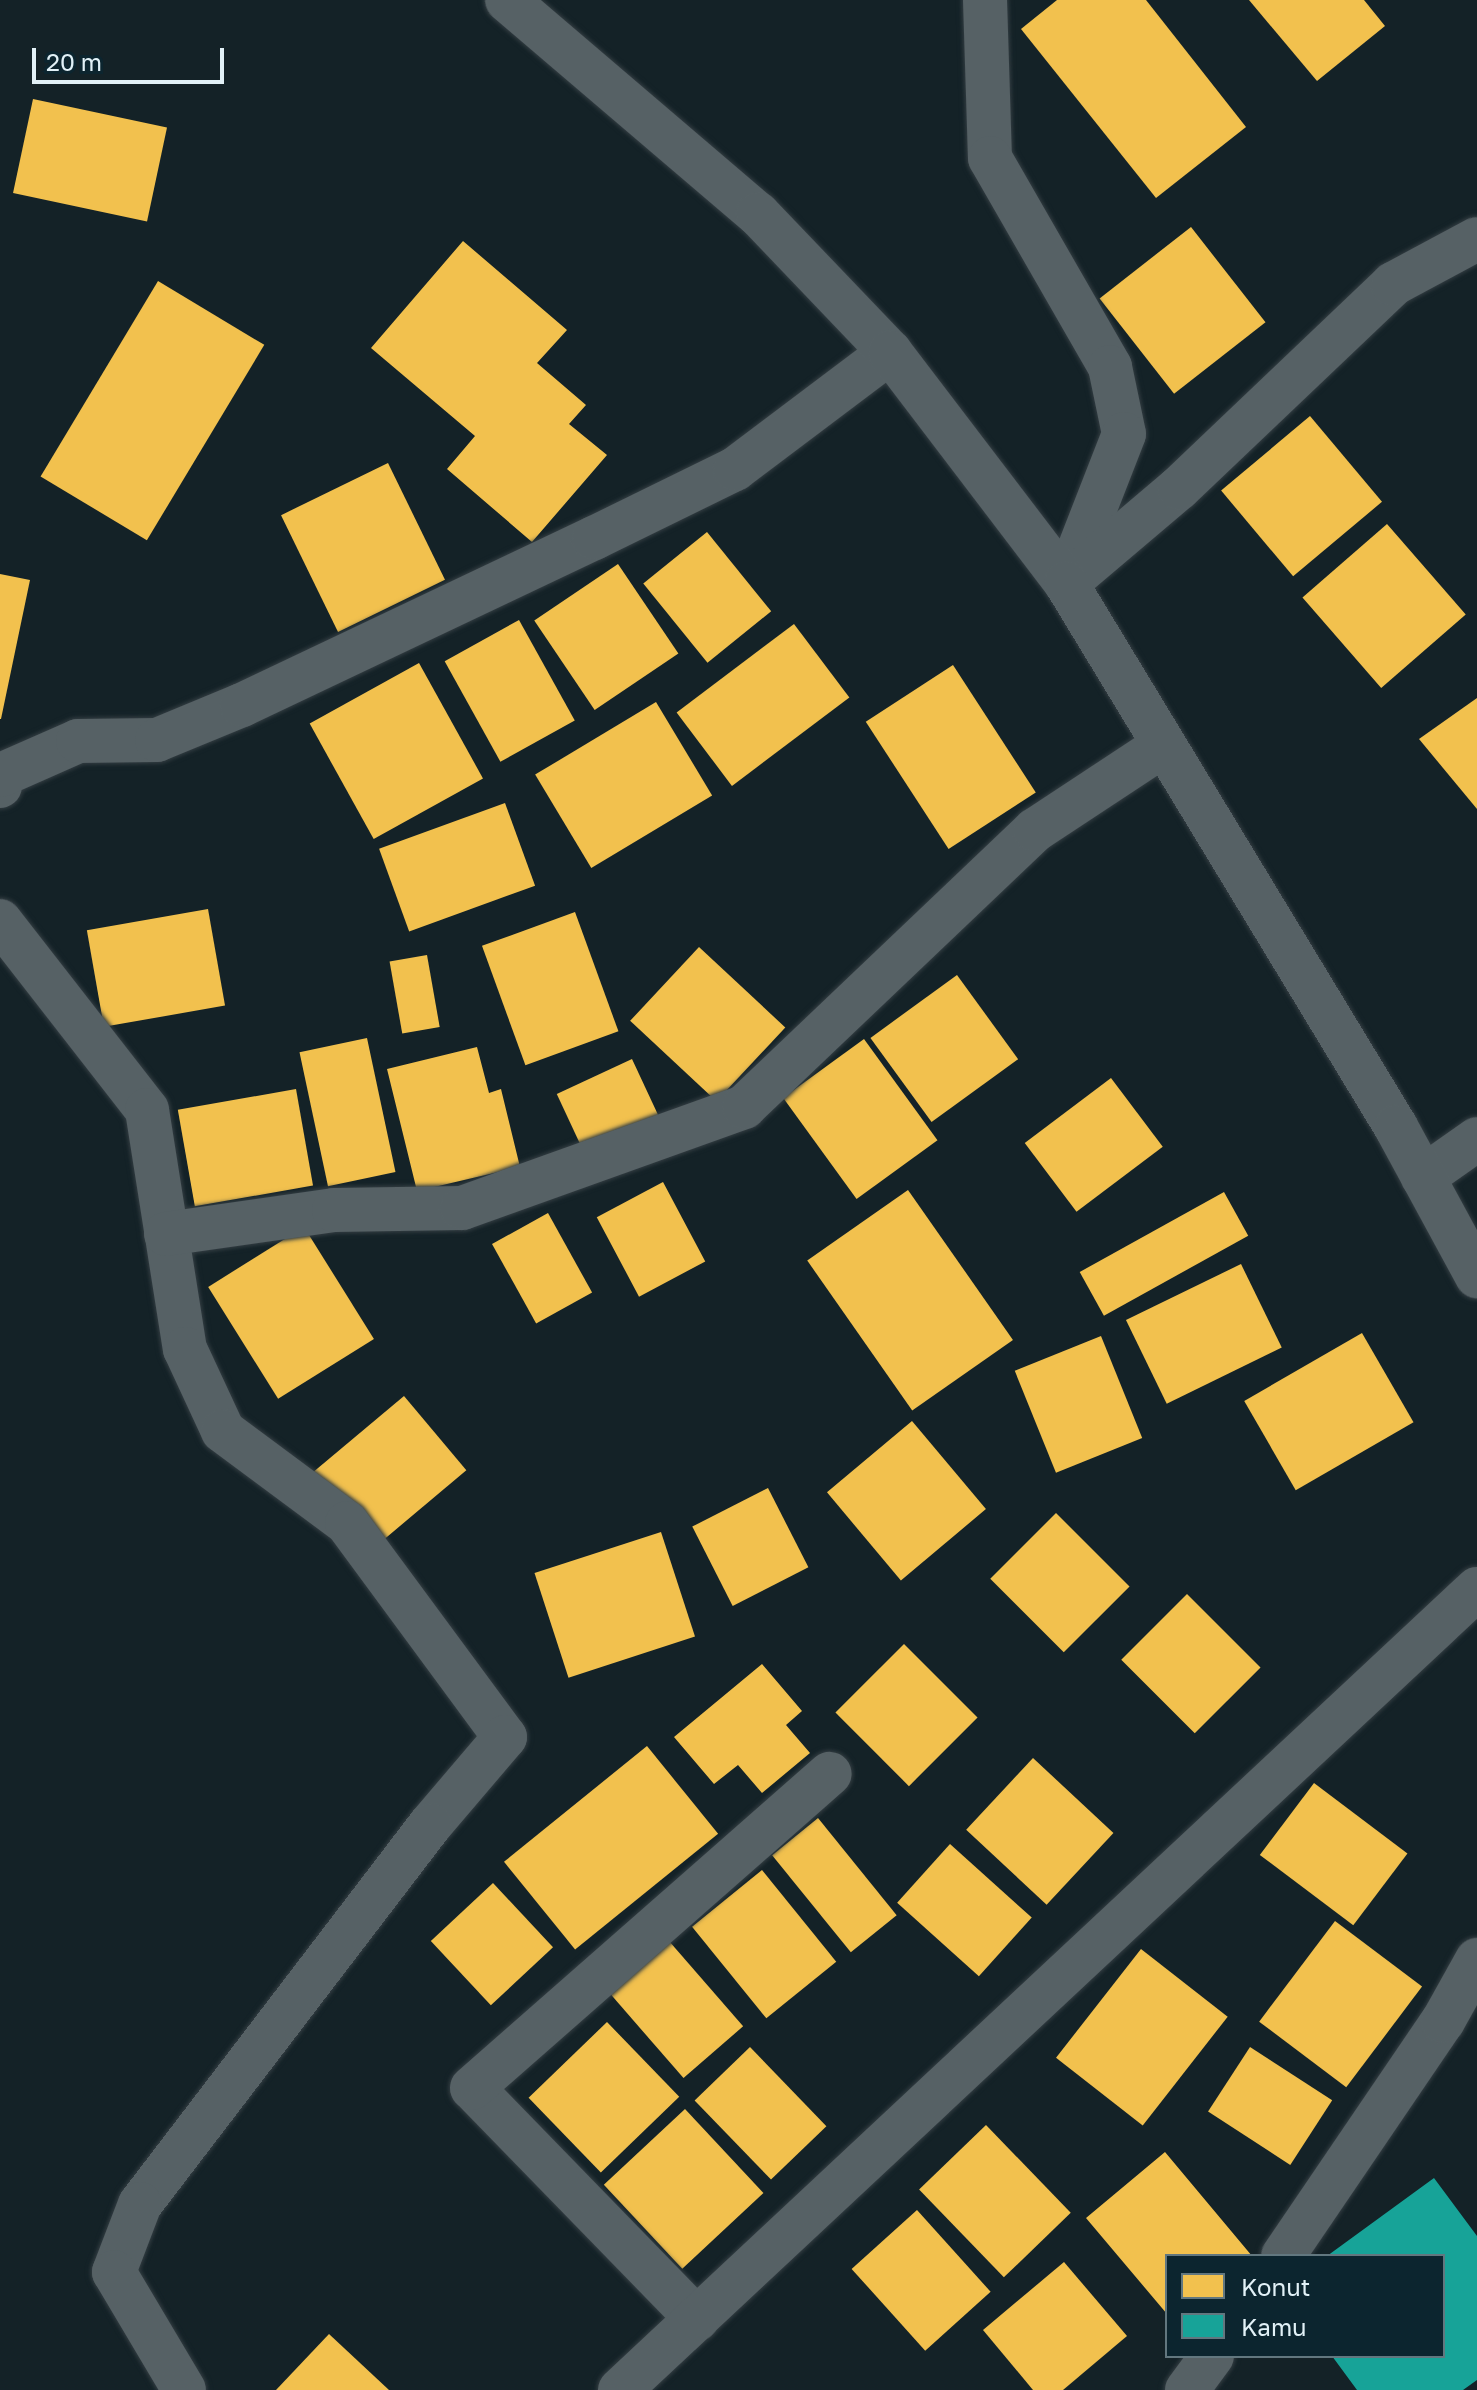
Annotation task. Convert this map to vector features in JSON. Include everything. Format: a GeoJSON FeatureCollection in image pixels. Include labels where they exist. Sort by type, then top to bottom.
{"type":"FeatureCollection","features":[{"type":"Feature","properties":{"kind":"street"},"geometry":{"type":"LineString","coordinates":[[507,0],[758,214],[890,352],[1066,583],[1423,1177],[1477,1276]]}},
{"type":"Feature","properties":{"kind":"street"},"geometry":{"type":"LineString","coordinates":[[985,0],[990,158],[1110,367],[1124,434],[1066,583]]}},
{"type":"Feature","properties":{"kind":"street"},"geometry":{"type":"LineString","coordinates":[[1066,583],[1179,488],[1393,284],[1477,239]]}},
{"type":"Feature","properties":{"kind":"street"},"geometry":{"type":"LineString","coordinates":[[0,786],[1,775],[78,741],[157,740],[213,717],[608,532],[735,469],[890,352]]}},
{"type":"Feature","properties":{"kind":"street"},"geometry":{"type":"LineString","coordinates":[[166,1234],[334,1210],[462,1208],[744,1107],[1035,830],[1164,745]]}},
{"type":"Feature","properties":{"kind":"street"},"geometry":{"type":"LineString","coordinates":[[0,921],[147,1110],[185,1349],[223,1431],[347,1523],[505,1737],[430,1825],[140,2204],[114,2272],[184,2390]]}},
{"type":"Feature","properties":{"kind":"street"},"geometry":{"type":"LineString","coordinates":[[1423,1177],[1477,1139]]}},
{"type":"Feature","properties":{"kind":"street"},"geometry":{"type":"LineString","coordinates":[[620,2390],[1477,1589]]}},
{"type":"Feature","properties":{"kind":"street"},"geometry":{"type":"LineString","coordinates":[[697,2319],[472,2088],[830,1774]]}},
{"type":"Feature","properties":{"kind":"street"},"geometry":{"type":"LineString","coordinates":[[1284,2254],[1443,2021],[1477,1960]]}},
{"type":"Feature","properties":{"kind":"street"},"geometry":{"type":"LineString","coordinates":[[1187,2390],[1211,2358]]}},
{"type":"Feature","properties":{"kind":"building: Konut"},"geometry":{"type":"Polygon","coordinates":[[[1057,0],[1146,0],[1246,127],[1156,198],[1021,29],[1057,0]]]}},
{"type":"Feature","properties":{"kind":"building: Konut"},"geometry":{"type":"Polygon","coordinates":[[[1249,0],[1364,0],[1385,26],[1317,81],[1249,0]]]}},
{"type":"Feature","properties":{"kind":"building: Konut"},"geometry":{"type":"Polygon","coordinates":[[[33,99],[167,127],[147,221],[13,193],[33,99]]]}},
{"type":"Feature","properties":{"kind":"building: Konut"},"geometry":{"type":"Polygon","coordinates":[[[1191,227],[1265,322],[1174,394],[1100,298],[1191,227]]]}},
{"type":"Feature","properties":{"kind":"building: Konut"},"geometry":{"type":"Polygon","coordinates":[[[463,241],[567,330],[537,363],[586,405],[569,424],[607,455],[532,542],[447,469],[475,436],[371,348],[463,241]]]}},
{"type":"Feature","properties":{"kind":"building: Konut"},"geometry":{"type":"Polygon","coordinates":[[[158,281],[264,345],[147,540],[41,476],[158,281]]]}},
{"type":"Feature","properties":{"kind":"building: Konut"},"geometry":{"type":"Polygon","coordinates":[[[1310,416],[1382,502],[1293,576],[1221,491],[1310,416]]]}},
{"type":"Feature","properties":{"kind":"building: Konut"},"geometry":{"type":"Polygon","coordinates":[[[388,463],[445,580],[338,632],[281,515],[388,463]]]}},
{"type":"Feature","properties":{"kind":"building: Konut"},"geometry":{"type":"Polygon","coordinates":[[[1387,524],[1466,615],[1381,688],[1302,597],[1387,524]]]}},
{"type":"Feature","properties":{"kind":"building: Konut"},"geometry":{"type":"Polygon","coordinates":[[[707,532],[771,611],[707,663],[643,584],[707,532]]]}},
{"type":"Feature","properties":{"kind":"building: Konut"},"geometry":{"type":"Polygon","coordinates":[[[618,564],[678,654],[595,710],[534,620],[618,564]]]}},
{"type":"Feature","properties":{"kind":"building: Konut"},"geometry":{"type":"Polygon","coordinates":[[[0,574],[30,580],[1,719],[0,719],[0,574]]]}},
{"type":"Feature","properties":{"kind":"building: Konut"},"geometry":{"type":"Polygon","coordinates":[[[519,620],[575,721],[500,762],[445,661],[519,620]]]}},
{"type":"Feature","properties":{"kind":"building: Konut"},"geometry":{"type":"Polygon","coordinates":[[[794,624],[849,697],[732,786],[677,712],[794,624]]]}},
{"type":"Feature","properties":{"kind":"building: Konut"},"geometry":{"type":"Polygon","coordinates":[[[419,663],[483,778],[374,839],[310,724],[419,663]]]}},
{"type":"Feature","properties":{"kind":"building: Konut"},"geometry":{"type":"Polygon","coordinates":[[[953,665],[1036,792],[949,849],[866,722],[953,665]]]}},
{"type":"Feature","properties":{"kind":"building: Konut"},"geometry":{"type":"Polygon","coordinates":[[[1477,698],[1477,809],[1419,739],[1477,698]]]}},
{"type":"Feature","properties":{"kind":"building: Konut"},"geometry":{"type":"Polygon","coordinates":[[[656,702],[712,795],[591,868],[535,775],[656,702]]]}},
{"type":"Feature","properties":{"kind":"building: Konut"},"geometry":{"type":"Polygon","coordinates":[[[505,803],[535,886],[409,932],[379,849],[505,803]]]}},
{"type":"Feature","properties":{"kind":"building: Konut"},"geometry":{"type":"Polygon","coordinates":[[[208,909],[225,1006],[104,1027],[87,930],[208,909]]]}},
{"type":"Feature","properties":{"kind":"building: Konut"},"geometry":{"type":"Polygon","coordinates":[[[575,912],[618,1031],[525,1065],[482,946],[575,912]]]}},
{"type":"Feature","properties":{"kind":"building: Konut"},"geometry":{"type":"Polygon","coordinates":[[[699,947],[785,1027],[716,1101],[630,1021],[699,947]]]}},
{"type":"Feature","properties":{"kind":"building: Konut"},"geometry":{"type":"Polygon","coordinates":[[[427,955],[440,1027],[402,1033],[390,962],[427,955]]]}},
{"type":"Feature","properties":{"kind":"building: Konut"},"geometry":{"type":"Polygon","coordinates":[[[957,975],[1018,1059],[932,1122],[870,1038],[957,975]]]}},
{"type":"Feature","properties":{"kind":"building: Konut"},"geometry":{"type":"Polygon","coordinates":[[[367,1038],[395,1172],[328,1186],[300,1052],[367,1038]]]}},
{"type":"Feature","properties":{"kind":"building: Konut"},"geometry":{"type":"Polygon","coordinates":[[[864,1039],[937,1140],[857,1199],[783,1098],[864,1039]]]}},
{"type":"Feature","properties":{"kind":"building: Konut"},"geometry":{"type":"Polygon","coordinates":[[[477,1047],[489,1093],[501,1089],[520,1167],[417,1191],[387,1069],[477,1047]]]}},
{"type":"Feature","properties":{"kind":"building: Konut"},"geometry":{"type":"Polygon","coordinates":[[[632,1059],[659,1117],[584,1152],[557,1094],[632,1059]]]}},
{"type":"Feature","properties":{"kind":"building: Konut"},"geometry":{"type":"Polygon","coordinates":[[[1111,1078],[1163,1147],[1077,1212],[1025,1143],[1111,1078]]]}},
{"type":"Feature","properties":{"kind":"building: Konut"},"geometry":{"type":"Polygon","coordinates":[[[296,1089],[313,1186],[195,1206],[178,1110],[296,1089]]]}},
{"type":"Feature","properties":{"kind":"building: Konut"},"geometry":{"type":"Polygon","coordinates":[[[663,1182],[705,1261],[639,1297],[597,1217],[663,1182]]]}},
{"type":"Feature","properties":{"kind":"building: Konut"},"geometry":{"type":"Polygon","coordinates":[[[908,1190],[1013,1340],[912,1410],[807,1261],[908,1190]]]}},
{"type":"Feature","properties":{"kind":"building: Konut"},"geometry":{"type":"Polygon","coordinates":[[[1224,1192],[1248,1236],[1104,1316],[1080,1272],[1224,1192]]]}},
{"type":"Feature","properties":{"kind":"building: Konut"},"geometry":{"type":"Polygon","coordinates":[[[548,1213],[592,1293],[536,1324],[492,1244],[548,1213]]]}},
{"type":"Feature","properties":{"kind":"building: Konut"},"geometry":{"type":"Polygon","coordinates":[[[304,1227],[374,1339],[278,1399],[208,1287],[304,1227]]]}},
{"type":"Feature","properties":{"kind":"building: Konut"},"geometry":{"type":"Polygon","coordinates":[[[1241,1264],[1282,1348],[1167,1404],[1126,1320],[1241,1264]]]}},
{"type":"Feature","properties":{"kind":"building: Konut"},"geometry":{"type":"Polygon","coordinates":[[[1362,1333],[1414,1422],[1296,1490],[1244,1401],[1362,1333]]]}},
{"type":"Feature","properties":{"kind":"building: Konut"},"geometry":{"type":"Polygon","coordinates":[[[1101,1336],[1142,1438],[1056,1473],[1015,1371],[1101,1336]]]}},
{"type":"Feature","properties":{"kind":"building: Konut"},"geometry":{"type":"Polygon","coordinates":[[[404,1396],[466,1470],[376,1546],[314,1472],[404,1396]]]}},
{"type":"Feature","properties":{"kind":"building: Konut"},"geometry":{"type":"Polygon","coordinates":[[[912,1421],[986,1509],[901,1580],[827,1492],[912,1421]]]}},
{"type":"Feature","properties":{"kind":"building: Konut"},"geometry":{"type":"Polygon","coordinates":[[[768,1488],[808,1567],[733,1606],[692,1527],[768,1488]]]}},
{"type":"Feature","properties":{"kind":"building: Konut"},"geometry":{"type":"Polygon","coordinates":[[[1056,1513],[1130,1587],[1064,1652],[990,1579],[1056,1513]]]}},
{"type":"Feature","properties":{"kind":"building: Konut"},"geometry":{"type":"Polygon","coordinates":[[[661,1532],[695,1637],[569,1678],[535,1573],[661,1532]]]}},
{"type":"Feature","properties":{"kind":"building: Konut"},"geometry":{"type":"Polygon","coordinates":[[[1187,1594],[1261,1668],[1195,1733],[1121,1660],[1187,1594]]]}},
{"type":"Feature","properties":{"kind":"building: Konut"},"geometry":{"type":"Polygon","coordinates":[[[904,1644],[978,1718],[909,1786],[835,1713],[904,1644]]]}},
{"type":"Feature","properties":{"kind":"building: Konut"},"geometry":{"type":"Polygon","coordinates":[[[762,1664],[802,1711],[786,1725],[810,1753],[762,1793],[738,1765],[714,1784],[674,1737],[762,1664]]]}},
{"type":"Feature","properties":{"kind":"building: Konut"},"geometry":{"type":"Polygon","coordinates":[[[647,1746],[718,1834],[575,1950],[504,1862],[647,1746]]]}},
{"type":"Feature","properties":{"kind":"building: Konut"},"geometry":{"type":"Polygon","coordinates":[[[1033,1758],[1113,1833],[1047,1905],[966,1830],[1033,1758]]]}},
{"type":"Feature","properties":{"kind":"building: Konut"},"geometry":{"type":"Polygon","coordinates":[[[1314,1783],[1407,1853],[1353,1925],[1260,1855],[1314,1783]]]}},
{"type":"Feature","properties":{"kind":"building: Konut"},"geometry":{"type":"Polygon","coordinates":[[[818,1818],[897,1915],[851,1952],[772,1855],[818,1818]]]}},
{"type":"Feature","properties":{"kind":"building: Konut"},"geometry":{"type":"Polygon","coordinates":[[[950,1844],[1032,1918],[979,1976],[897,1903],[950,1844]]]}},
{"type":"Feature","properties":{"kind":"building: Konut"},"geometry":{"type":"Polygon","coordinates":[[[762,1870],[836,1962],[766,2018],[692,1927],[762,1870]]]}},
{"type":"Feature","properties":{"kind":"building: Konut"},"geometry":{"type":"Polygon","coordinates":[[[493,1883],[553,1947],[491,2005],[431,1941],[493,1883]]]}},
{"type":"Feature","properties":{"kind":"building: Konut"},"geometry":{"type":"Polygon","coordinates":[[[1335,1921],[1422,1987],[1346,2087],[1259,2022],[1335,1921]]]}},
{"type":"Feature","properties":{"kind":"building: Konut"},"geometry":{"type":"Polygon","coordinates":[[[669,1941],[743,2026],[684,2078],[609,1993],[669,1941]]]}},
{"type":"Feature","properties":{"kind":"building: Konut"},"geometry":{"type":"Polygon","coordinates":[[[1141,1949],[1228,2017],[1143,2125],[1056,2058],[1141,1949]]]}},
{"type":"Feature","properties":{"kind":"building: Konut"},"geometry":{"type":"Polygon","coordinates":[[[607,2022],[679,2097],[601,2173],[529,2098],[607,2022]]]}},
{"type":"Feature","properties":{"kind":"building: Konut"},"geometry":{"type":"Polygon","coordinates":[[[750,2047],[826,2126],[771,2180],[695,2100],[750,2047]]]}},
{"type":"Feature","properties":{"kind":"building: Konut"},"geometry":{"type":"Polygon","coordinates":[[[1250,2047],[1332,2100],[1290,2165],[1208,2112],[1250,2047]]]}},
{"type":"Feature","properties":{"kind":"building: Konut"},"geometry":{"type":"Polygon","coordinates":[[[685,2109],[763,2193],[682,2269],[604,2185],[685,2109]]]}},
{"type":"Feature","properties":{"kind":"building: Konut"},"geometry":{"type":"Polygon","coordinates":[[[986,2125],[1071,2213],[1004,2277],[919,2190],[986,2125]]]}},
{"type":"Feature","properties":{"kind":"building: Konut"},"geometry":{"type":"Polygon","coordinates":[[[1165,2152],[1250,2254],[1165,2254],[1165,2312],[1086,2218],[1165,2152]]]}},
{"type":"Feature","properties":{"kind":"building: Konut"},"geometry":{"type":"Polygon","coordinates":[[[917,2210],[991,2292],[925,2351],[852,2269],[917,2210]]]}},
{"type":"Feature","properties":{"kind":"building: Konut"},"geometry":{"type":"Polygon","coordinates":[[[1064,2262],[1127,2336],[1063,2390],[1033,2390],[983,2330],[1064,2262]]]}},
{"type":"Feature","properties":{"kind":"building: Konut"},"geometry":{"type":"Polygon","coordinates":[[[329,2334],[389,2390],[276,2390],[329,2334]]]}},
{"type":"Feature","properties":{"kind":"building: Kamu"},"geometry":{"type":"Polygon","coordinates":[[[1434,2178],[1477,2236],[1477,2380],[1463,2390],[1357,2390],[1333,2358],[1445,2358],[1445,2254],[1330,2254],[1434,2178]]]}}]}
